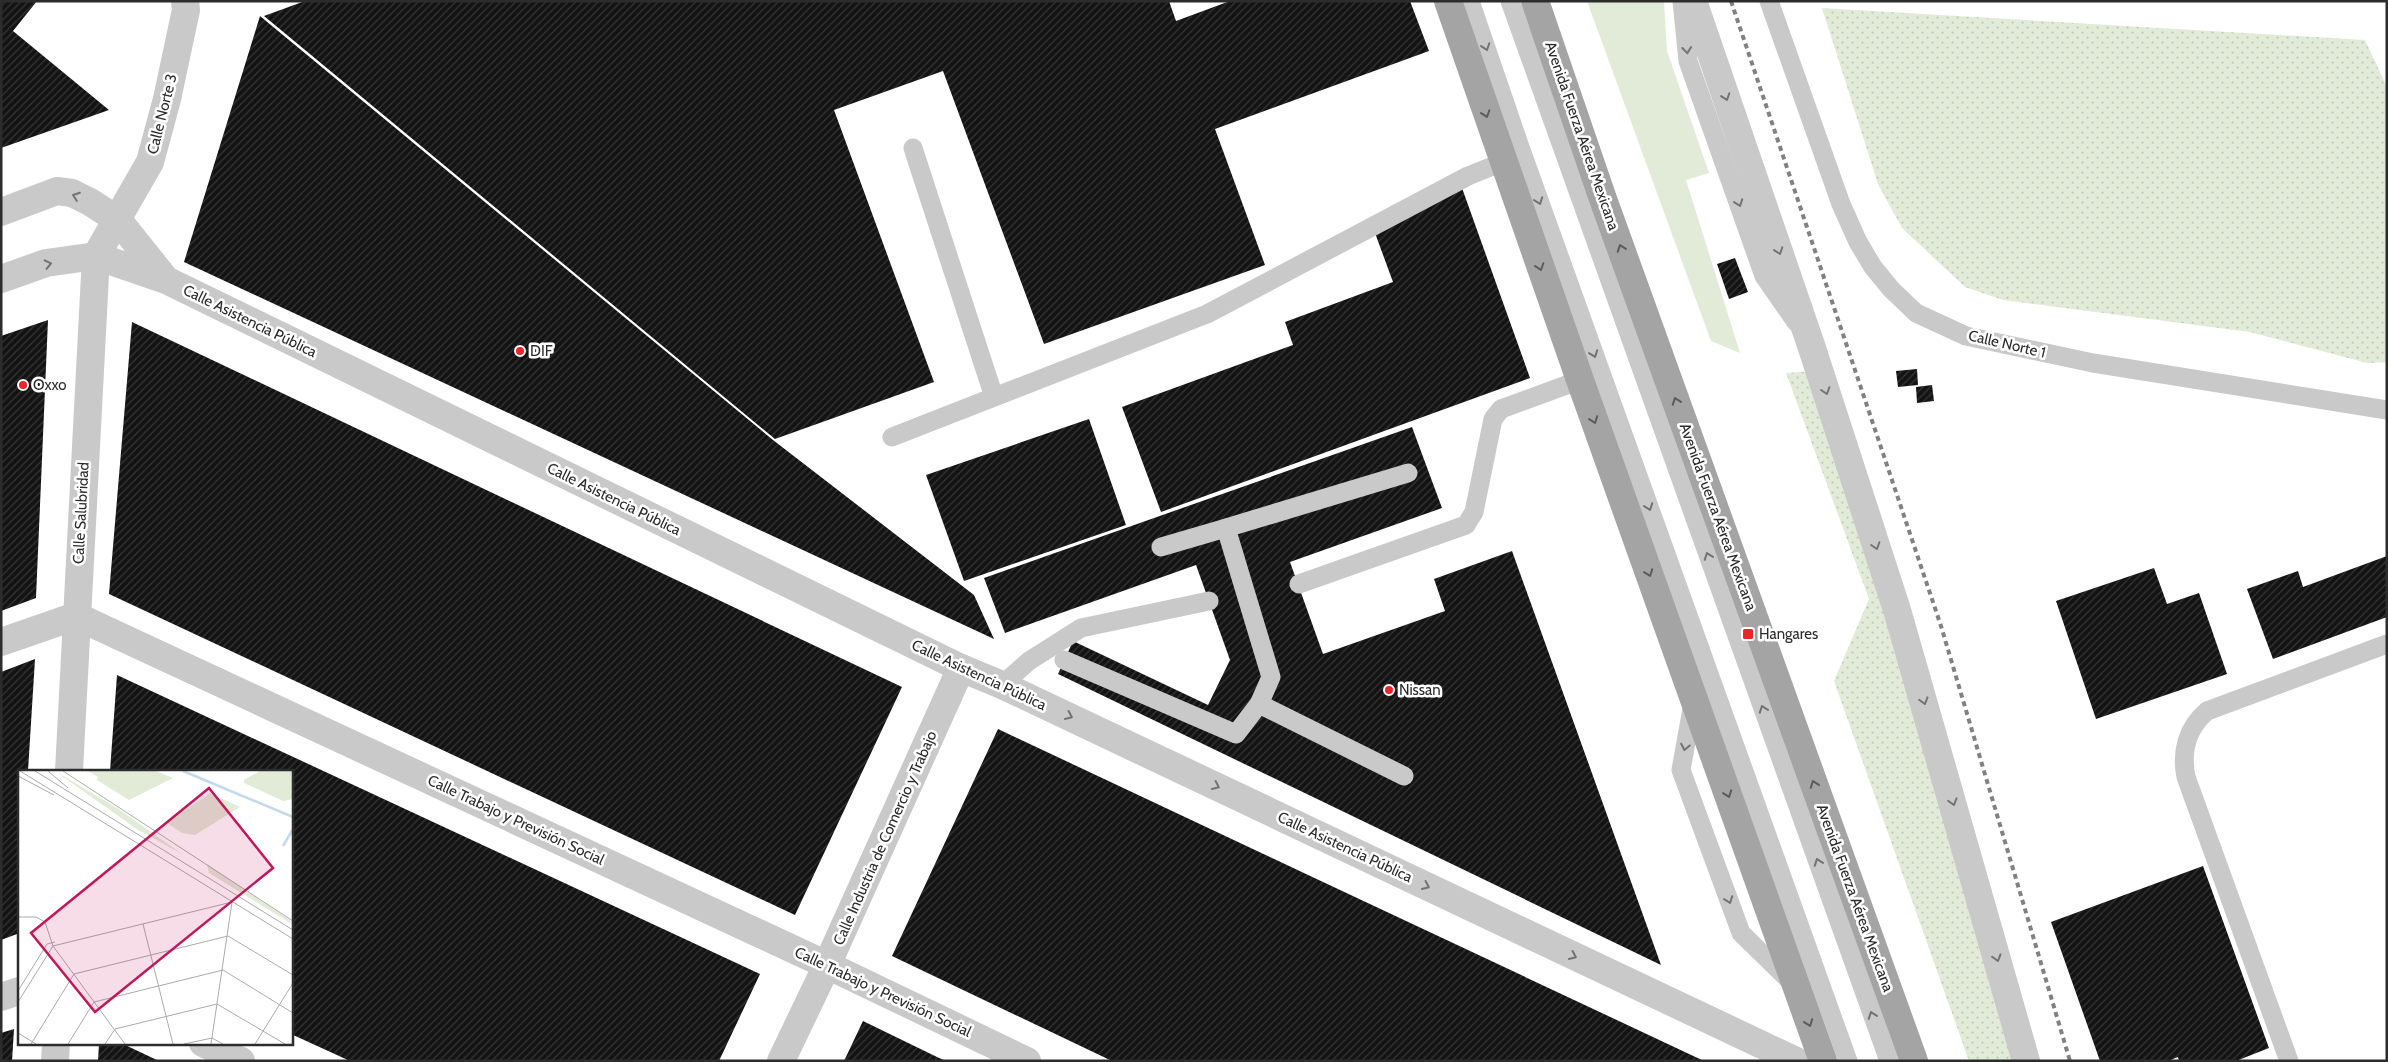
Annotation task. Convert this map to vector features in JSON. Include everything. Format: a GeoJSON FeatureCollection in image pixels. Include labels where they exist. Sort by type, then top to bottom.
{"type":"FeatureCollection","features":[{"type":"Feature","properties":{"kind":"main road"},"geometry":{"type":"LineString","coordinates":[[1448,1],[1580,380],[1823,1061]]}},
{"type":"Feature","properties":{"kind":"main road","name":"Avenida Fuerza Aérea Mexicana"},"geometry":{"type":"LineString","coordinates":[[1535,1],[1606,208],[1914,1061]]}},
{"type":"Feature","properties":{"kind":"street"},"geometry":{"type":"LineString","coordinates":[[1693,1],[1811,345],[1897,610],[2026,1061]]}},
{"type":"Feature","properties":{"kind":"street","name":"Calle Norte 3"},"geometry":{"type":"LineString","coordinates":[[96,256],[150,162],[191,4]]}},
{"type":"Feature","properties":{"kind":"street","name":"Calle Asistencia Pública"},"geometry":{"type":"LineString","coordinates":[[1,212],[57,192],[72,194],[90,202],[118,220],[166,280]]}},
{"type":"Feature","properties":{"kind":"street","name":"Calle Asistencia Pública"},"geometry":{"type":"LineString","coordinates":[[1,279],[46,263],[96,256],[166,280],[961,668],[1002,684],[1796,1061]]}},
{"type":"Feature","properties":{"kind":"street","name":"Calle Salubridad"},"geometry":{"type":"LineString","coordinates":[[68,770],[96,256]]}},
{"type":"Feature","properties":{"kind":"street"},"geometry":{"type":"LineString","coordinates":[[1,642],[76,616]]}},
{"type":"Feature","properties":{"kind":"street","name":"Calle Trabajo y Previsión Social"},"geometry":{"type":"LineString","coordinates":[[76,616],[827,965],[1027,1061]]}},
{"type":"Feature","properties":{"kind":"street","name":"Calle Industria de Comercio y Trabajo"},"geometry":{"type":"LineString","coordinates":[[781,1061],[827,965],[961,668]]}},
{"type":"Feature","properties":{"kind":"street"},"geometry":{"type":"LineString","coordinates":[[1,997],[18,990]]}},
{"type":"Feature","properties":{"kind":"street"},"geometry":{"type":"LineString","coordinates":[[55,1061],[56,1044]]}},
{"type":"Feature","properties":{"kind":"street"},"geometry":{"type":"LineString","coordinates":[[205,1044],[241,1061]]}},
{"type":"Feature","properties":{"kind":"lane"},"geometry":{"type":"LineString","coordinates":[[1470,1],[1520,147],[1848,1061]]}},
{"type":"Feature","properties":{"kind":"lane"},"geometry":{"type":"LineString","coordinates":[[1510,1],[1889,1061]]}},
{"type":"Feature","properties":{"kind":"lane"},"geometry":{"type":"LineString","coordinates":[[1682,1],[1688,61],[1764,276],[1811,345]]}},
{"type":"Feature","properties":{"kind":"lane","name":"Calle Norte 1"},"geometry":{"type":"LineString","coordinates":[[1769,1],[1837,194],[1851,226],[1873,267],[1891,289],[1916,313],[1966,336],[2084,361],[2387,410]]}},
{"type":"Feature","properties":{"kind":"lane"},"geometry":{"type":"LineString","coordinates":[[914,148],[994,398]]}},
{"type":"Feature","properties":{"kind":"lane"},"geometry":{"type":"LineString","coordinates":[[892,437],[1207,314],[1468,176],[1503,162]]}},
{"type":"Feature","properties":{"kind":"lane"},"geometry":{"type":"LineString","coordinates":[[1299,584],[1466,525],[1474,512],[1493,419],[1501,410],[1580,380]]}},
{"type":"Feature","properties":{"kind":"lane"},"geometry":{"type":"LineString","coordinates":[[1161,547],[1408,473]]}},
{"type":"Feature","properties":{"kind":"lane"},"geometry":{"type":"LineString","coordinates":[[1044,651],[1236,734],[1259,704],[1271,677],[1226,528]]}},
{"type":"Feature","properties":{"kind":"lane"},"geometry":{"type":"LineString","coordinates":[[1002,684],[1029,661],[1081,628],[1209,602]]}},
{"type":"Feature","properties":{"kind":"lane"},"geometry":{"type":"LineString","coordinates":[[2290,1061],[2186,777],[2182,759],[2192,729],[2199,718],[2207,711],[2387,644]]}},
{"type":"Feature","properties":{"kind":"lane"},"geometry":{"type":"LineString","coordinates":[[1694,699],[1681,770],[1741,934],[1796,986]]}},
{"type":"Feature","properties":{"kind":"lane"},"geometry":{"type":"LineString","coordinates":[[1259,704],[1404,776]]}},
{"type":"Feature","properties":{"kind":"green space"},"geometry":{"type":"Polygon","coordinates":[[[1587,1],[1664,1],[1667,51],[1709,173],[1686,180],[1740,353],[1711,341],[1587,1]]]}},
{"type":"Feature","properties":{"kind":"green space"},"geometry":{"type":"Polygon","coordinates":[[[1822,8],[2365,40],[2387,87],[2387,362],[2367,363],[2250,332],[2003,300],[1965,287],[1902,228],[1878,184],[1822,8]]]}},
{"type":"Feature","properties":{"kind":"green space"},"geometry":{"type":"Polygon","coordinates":[[[1813,371],[2021,1061],[1969,1061],[1834,681],[1869,599],[1786,373],[1813,371]]]}},
{"type":"Feature","properties":{"kind":"building"},"geometry":{"type":"Polygon","coordinates":[[[1,1],[37,1],[13,31],[109,110],[1,148],[1,1]]]}},
{"type":"Feature","properties":{"kind":"building"},"geometry":{"type":"Polygon","coordinates":[[[305,1],[1169,1],[1176,21],[1230,1],[1410,1],[1429,51],[1215,129],[1265,265],[1044,344],[943,71],[834,110],[934,382],[775,439],[264,16],[305,1]]]}},
{"type":"Feature","properties":{"kind":"building","name":"DIF"},"geometry":{"type":"Polygon","coordinates":[[[260,16],[773,440],[974,595],[994,639],[184,262],[260,16]]]}},
{"type":"Feature","properties":{"kind":"building"},"geometry":{"type":"Polygon","coordinates":[[[1462,188],[1530,378],[1161,512],[1122,407],[1293,345],[1285,322],[1393,282],[1375,233],[1462,188]]]}},
{"type":"Feature","properties":{"kind":"building"},"geometry":{"type":"Polygon","coordinates":[[[1735,258],[1748,292],[1729,299],[1717,264],[1735,258]]]}},
{"type":"Feature","properties":{"kind":"building"},"geometry":{"type":"Polygon","coordinates":[[[48,320],[36,598],[1,611],[1,336],[48,320]]]}},
{"type":"Feature","properties":{"kind":"building"},"geometry":{"type":"Polygon","coordinates":[[[132,322],[902,687],[795,915],[109,594],[132,322]]]}},
{"type":"Feature","properties":{"kind":"building"},"geometry":{"type":"Polygon","coordinates":[[[1917,369],[1918,385],[1898,387],[1896,371],[1917,369]]]}},
{"type":"Feature","properties":{"kind":"building"},"geometry":{"type":"Polygon","coordinates":[[[1932,385],[1934,401],[1917,403],[1916,387],[1932,385]]]}},
{"type":"Feature","properties":{"kind":"building"},"geometry":{"type":"Polygon","coordinates":[[[1089,419],[1126,525],[964,581],[926,475],[1089,419]]]}},
{"type":"Feature","properties":{"kind":"building","name":"Nissan"},"geometry":{"type":"Polygon","coordinates":[[[1412,427],[1442,508],[1290,562],[1323,654],[1445,611],[1434,579],[1512,551],[1661,965],[1058,674],[1073,641],[1208,705],[1230,660],[1196,565],[1005,633],[984,578],[1412,427]]]}},
{"type":"Feature","properties":{"kind":"building"},"geometry":{"type":"Polygon","coordinates":[[[2387,556],[2387,617],[2273,659],[2247,589],[2298,571],[2303,587],[2387,556]]]}},
{"type":"Feature","properties":{"kind":"building"},"geometry":{"type":"Polygon","coordinates":[[[2154,568],[2167,604],[2199,593],[2227,674],[2096,719],[2056,601],[2154,568]]]}},
{"type":"Feature","properties":{"kind":"building"},"geometry":{"type":"Polygon","coordinates":[[[35,659],[28,770],[18,770],[17,934],[1,940],[1,672],[35,659]]]}},
{"type":"Feature","properties":{"kind":"building"},"geometry":{"type":"Polygon","coordinates":[[[117,675],[760,974],[719,1061],[350,1061],[292,1034],[292,770],[110,770],[117,675]]]}},
{"type":"Feature","properties":{"kind":"building"},"geometry":{"type":"Polygon","coordinates":[[[998,729],[1704,1061],[1112,1061],[892,956],[998,729]]]}},
{"type":"Feature","properties":{"kind":"building"},"geometry":{"type":"Polygon","coordinates":[[[2203,866],[2269,1048],[2236,1061],[2179,1061],[2178,1057],[2168,1061],[2100,1061],[2051,922],[2203,866]]]}},
{"type":"Feature","properties":{"kind":"building"},"geometry":{"type":"Polygon","coordinates":[[[863,1021],[937,1057],[946,1061],[844,1061],[863,1021]]]}},
{"type":"Feature","properties":{"kind":"building"},"geometry":{"type":"Polygon","coordinates":[[[14,1029],[12,1061],[1,1061],[1,1033],[14,1029]]]}},
{"type":"Feature","properties":{"kind":"building"},"geometry":{"type":"Polygon","coordinates":[[[99,1044],[123,1044],[159,1061],[98,1061],[99,1044]]]}},
{"type":"Feature","properties":{"kind":"railway"},"geometry":{"type":"LineString","coordinates":[[1731,1],[1941,626],[2070,1061]]}},
{"type":"Feature","properties":{"kind":"place","name":"DIF"},"geometry":{"type":"Point","coordinates":[520,351]}},
{"type":"Feature","properties":{"kind":"place","name":"Oxxo"},"geometry":{"type":"Point","coordinates":[23,385]}},
{"type":"Feature","properties":{"kind":"place","name":"Hangares"},"geometry":{"type":"Point","coordinates":[1748,634]}},
{"type":"Feature","properties":{"kind":"place","name":"Nissan"},"geometry":{"type":"Point","coordinates":[1389,690]}}]}
